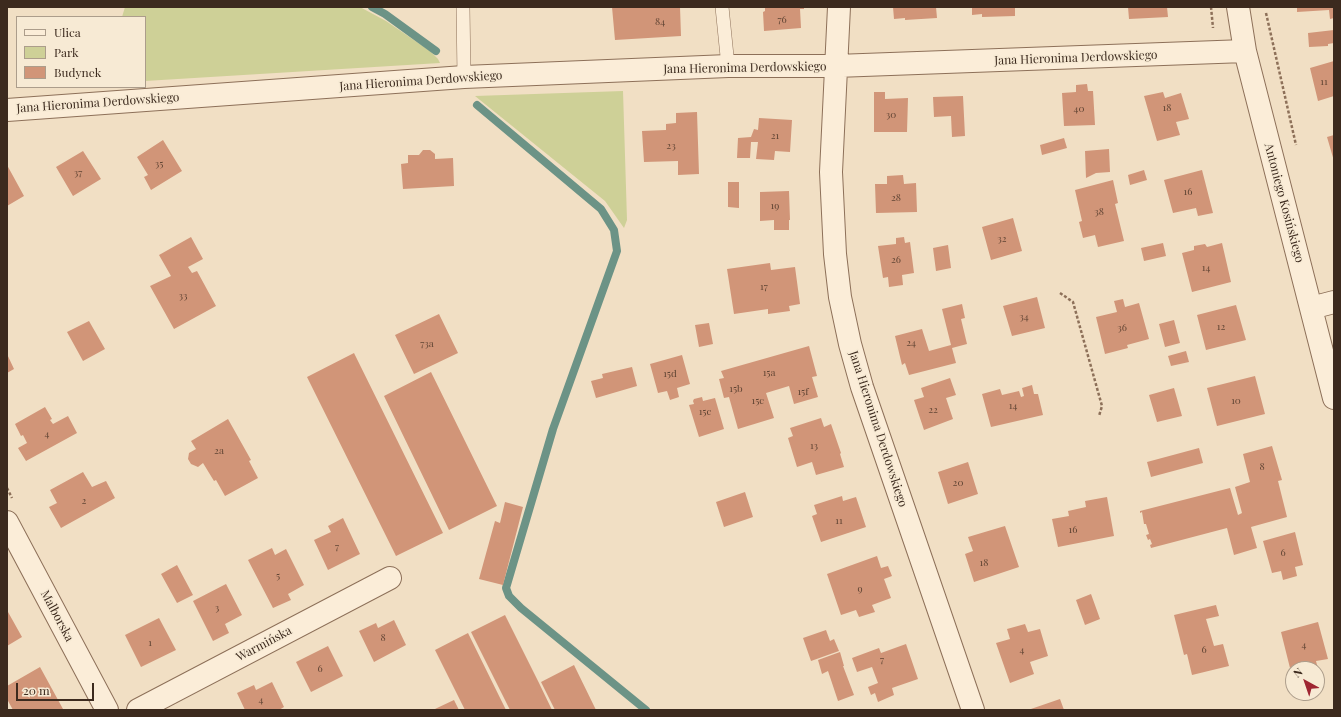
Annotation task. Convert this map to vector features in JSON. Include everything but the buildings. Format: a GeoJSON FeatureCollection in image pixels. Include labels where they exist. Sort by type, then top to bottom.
{"type":"FeatureCollection","features":[{"type":"Feature","properties":{"kind":"street","name":"Jana Hieronima Derdowskiego"},"geometry":{"type":"LineString","coordinates":[[839,7],[831,172],[835,254],[840,297],[862,388],[973,710]]}},
{"type":"Feature","properties":{"kind":"street","name":"Antoniego Kosińskiego"},"geometry":{"type":"LineString","coordinates":[[1238,7],[1245,52],[1334,398]]}},
{"type":"Feature","properties":{"kind":"street","name":"Jana Hieronima Derdowskiego"},"geometry":{"type":"LineString","coordinates":[[7,110],[464,77],[728,66],[836,66],[1245,52]]}},
{"type":"Feature","properties":{"kind":"street"},"geometry":{"type":"LineString","coordinates":[[1311,308],[1334,302]]}},
{"type":"Feature","properties":{"kind":"street","name":"Malborska"},"geometry":{"type":"LineString","coordinates":[[7,522],[107,710]]}},
{"type":"Feature","properties":{"kind":"street","name":"Warmińska"},"geometry":{"type":"LineString","coordinates":[[138,710],[390,578]]}},
{"type":"Feature","properties":{"kind":"lane"},"geometry":{"type":"LineString","coordinates":[[463,7],[464,77]]}},
{"type":"Feature","properties":{"kind":"lane"},"geometry":{"type":"LineString","coordinates":[[722,7],[728,66]]}},
{"type":"Feature","properties":{"kind":"path"},"geometry":{"type":"LineString","coordinates":[[1211,7],[1214,32]]}},
{"type":"Feature","properties":{"kind":"path"},"geometry":{"type":"LineString","coordinates":[[1264,7],[1298,150]]}},
{"type":"Feature","properties":{"kind":"path"},"geometry":{"type":"LineString","coordinates":[[1060,293],[1073,302],[1102,406],[1099,416]]}},
{"type":"Feature","properties":{"kind":"green space"},"geometry":{"type":"Polygon","coordinates":[[[125,7],[360,7],[386,21],[430,51],[440,63],[146,81],[146,16],[122,16],[125,7]]]}},
{"type":"Feature","properties":{"kind":"green space"},"geometry":{"type":"Polygon","coordinates":[[[623,91],[627,220],[624,228],[605,201],[475,96],[623,91]]]}},
{"type":"Feature","properties":{"kind":"waterway"},"geometry":{"type":"LineString","coordinates":[[372,7],[385,14],[436,51]]}},
{"type":"Feature","properties":{"kind":"waterway"},"geometry":{"type":"LineString","coordinates":[[477,105],[601,209],[614,230],[617,251],[553,429],[506,588],[509,596],[521,608],[646,710]]}}]}
